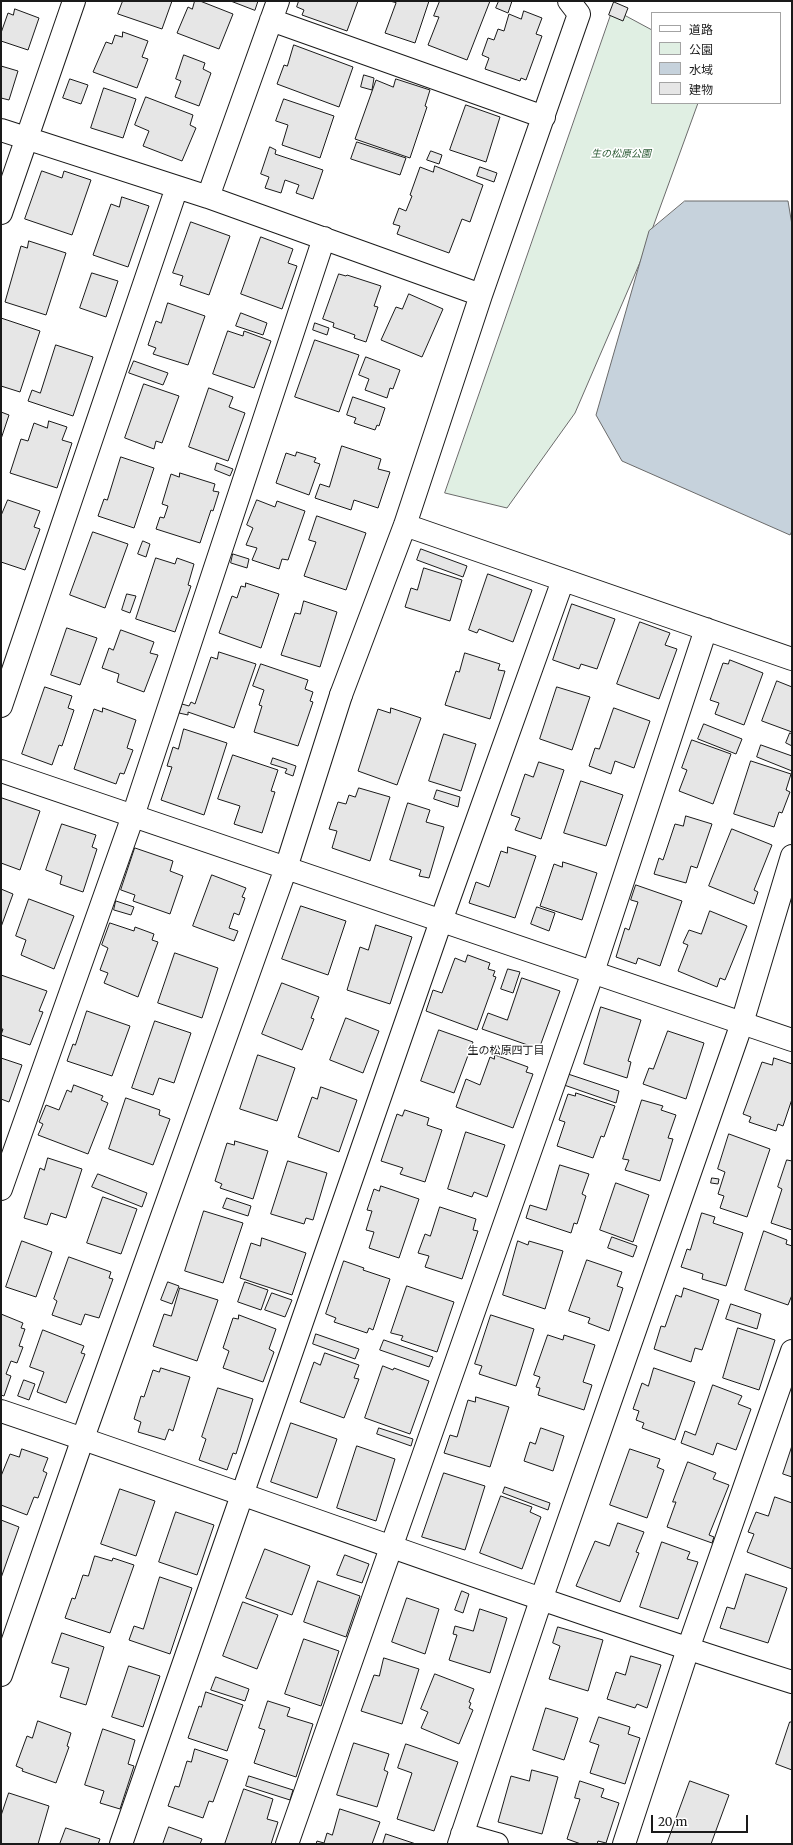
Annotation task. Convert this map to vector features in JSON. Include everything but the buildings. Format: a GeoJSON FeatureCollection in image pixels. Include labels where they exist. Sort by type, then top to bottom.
{"type":"FeatureCollection","features":[{"type":"Feature","properties":{"kind":"street"},"geometry":{"type":"LineString","coordinates":[[1,213],[74,1]]}},
{"type":"Feature","properties":{"kind":"street"},"geometry":{"type":"LineString","coordinates":[[1,1675],[83,1438],[286,868],[341,695],[405,525],[481,295],[579,14],[569,1]]}},
{"type":"Feature","properties":{"kind":"street"},"geometry":{"type":"LineString","coordinates":[[208,197],[274,10],[544,117]]}},
{"type":"Feature","properties":{"kind":"street"},"geometry":{"type":"LineString","coordinates":[[1,130],[208,197],[481,295]]}},
{"type":"Feature","properties":{"kind":"street"},"geometry":{"type":"LineString","coordinates":[[1,706],[177,187]]}},
{"type":"Feature","properties":{"kind":"street"},"geometry":{"type":"LineString","coordinates":[[1,1189],[133,816],[324,238]]}},
{"type":"Feature","properties":{"kind":"street"},"geometry":{"type":"LineString","coordinates":[[405,525],[792,659]]}},
{"type":"Feature","properties":{"kind":"street"},"geometry":{"type":"LineString","coordinates":[[121,1844],[441,921],[563,580]]}},
{"type":"Feature","properties":{"kind":"street"},"geometry":{"type":"LineString","coordinates":[[287,1844],[593,972],[706,630]]}},
{"type":"Feature","properties":{"kind":"street"},"geometry":{"type":"LineString","coordinates":[[1,771],[792,1040]]}},
{"type":"Feature","properties":{"kind":"street"},"geometry":{"type":"LineString","coordinates":[[498,1844],[461,1839],[541,1600],[742,1023],[792,856]]}},
{"type":"Feature","properties":{"kind":"street"},"geometry":{"type":"LineString","coordinates":[[624,1844],[688,1649],[792,1351]]}},
{"type":"Feature","properties":{"kind":"street"},"geometry":{"type":"LineString","coordinates":[[1,1411],[242,1493],[541,1600],[792,1682]]}},
{"type":"Feature","properties":{"kind":"green space","name":"生の松原公園"},"geometry":{"type":"Polygon","coordinates":[[[613,9],[651,29],[651,104],[698,104],[641,260],[575,413],[507,508],[445,493],[613,9]]]}},
{"type":"Feature","properties":{"kind":"water"},"geometry":{"type":"Polygon","coordinates":[[[685,201],[788,201],[792,225],[792,531],[790,535],[622,461],[596,415],[649,231],[685,201]]]}},
{"type":"Feature","properties":{"kind":"district","name":"生の松原四丁目"},"geometry":{"type":"Point","coordinates":[506,1051]}}]}
